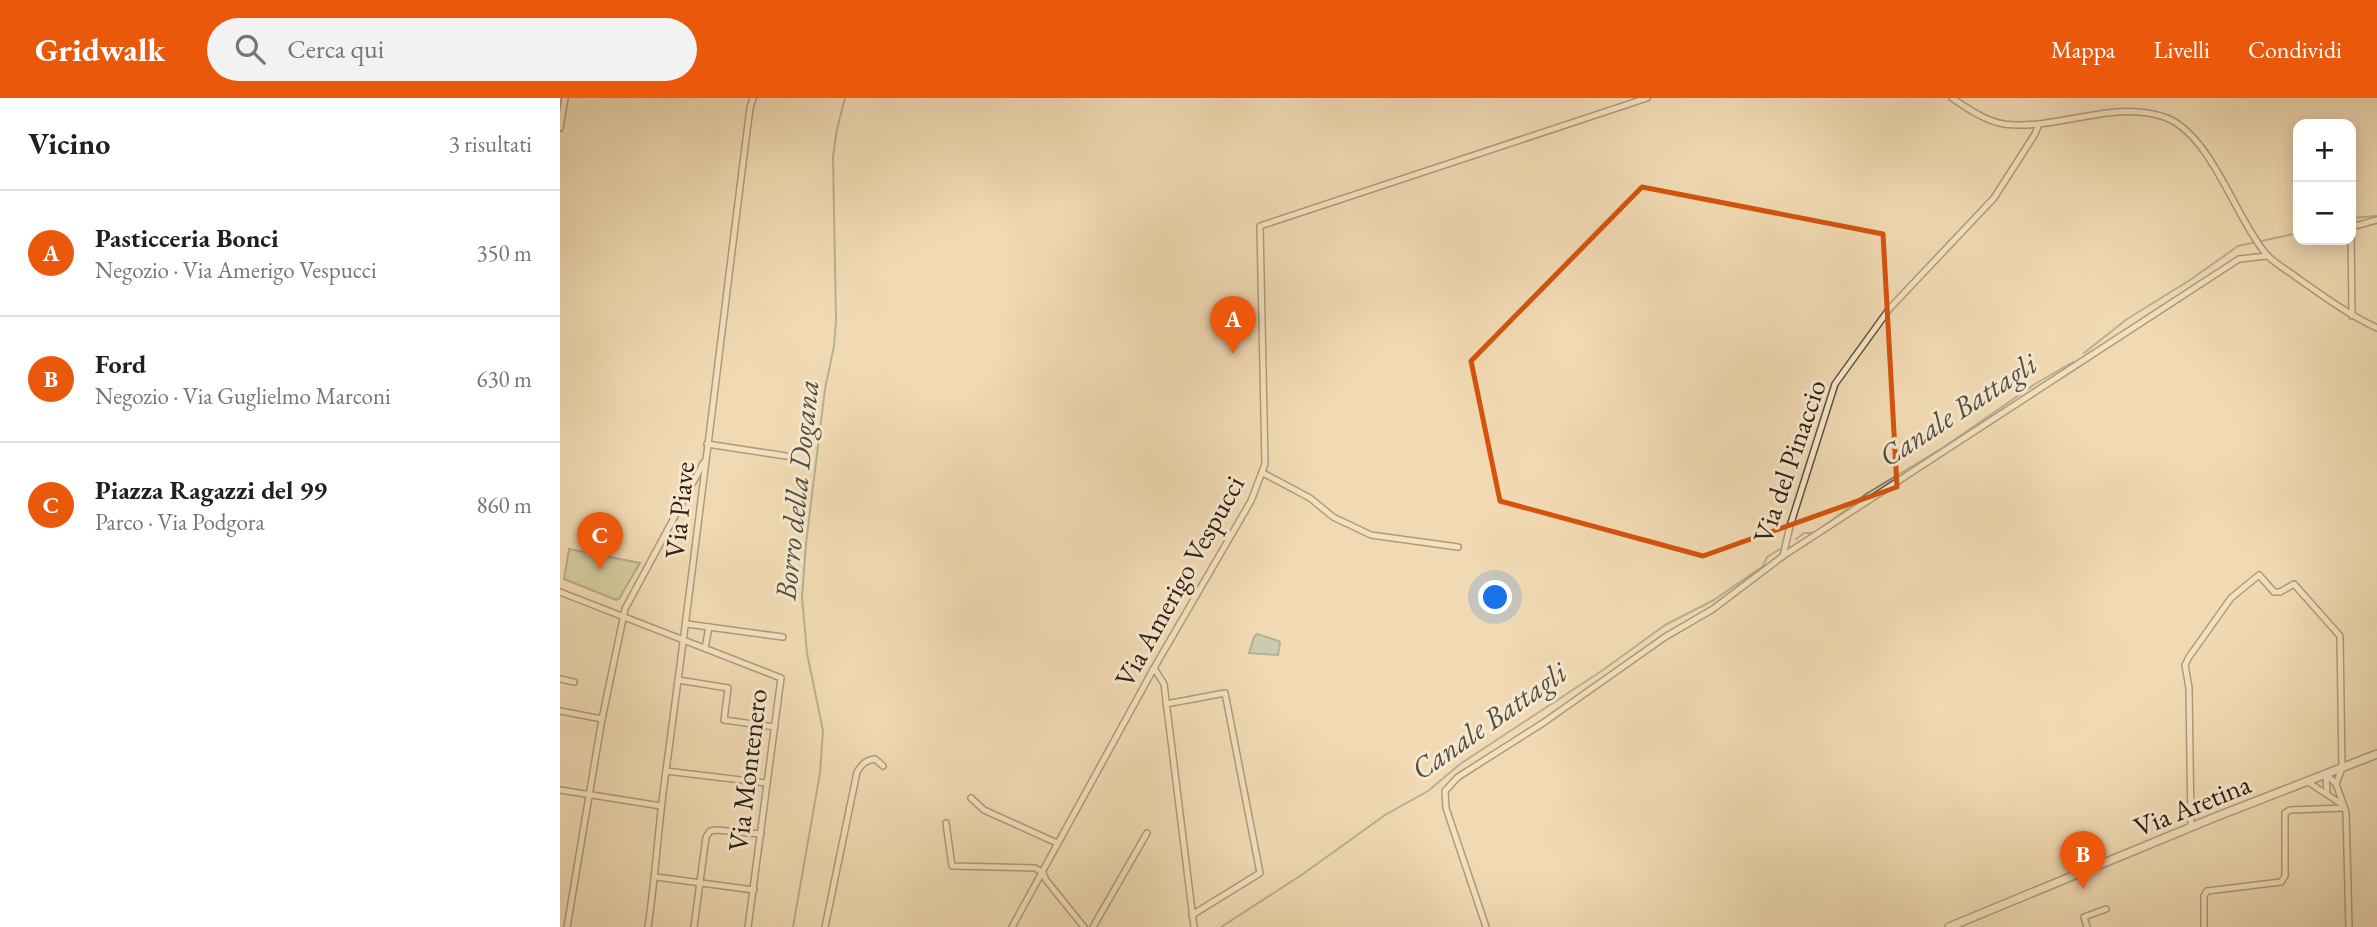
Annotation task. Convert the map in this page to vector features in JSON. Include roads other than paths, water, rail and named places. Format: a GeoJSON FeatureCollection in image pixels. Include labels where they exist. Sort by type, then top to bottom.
{"type":"FeatureCollection","features":[{"type":"Feature","properties":{"kind":"street"},"geometry":{"type":"LineString","coordinates":[[560,128],[565,98]]}},
{"type":"Feature","properties":{"kind":"street","name":"Via Piave"},"geometry":{"type":"LineString","coordinates":[[648,927],[656,877],[661,806],[687,624],[707,444],[752,98]]}},
{"type":"Feature","properties":{"kind":"street","name":"Via Amerigo Vespucci"},"geometry":{"type":"LineString","coordinates":[[1012,927],[1154,668],[1251,501],[1263,473],[1265,464],[1260,226],[1647,98]]}},
{"type":"Feature","properties":{"kind":"street"},"geometry":{"type":"LineString","coordinates":[[1952,98],[1995,122],[2006,124],[2039,124],[2107,111],[2129,110],[2168,118],[2196,140],[2207,155],[2235,208],[2267,256],[2352,316],[2377,328]]}},
{"type":"Feature","properties":{"kind":"street","name":"Via del Pinaccio"},"geometry":{"type":"LineString","coordinates":[[1486,927],[1446,807],[1445,791],[1458,778],[1543,723],[1665,637],[1713,609],[1783,556],[1835,384],[1890,308],[1994,198],[2039,124]]}},
{"type":"Feature","properties":{"kind":"street"},"geometry":{"type":"LineString","coordinates":[[2352,316],[2351,227],[2377,220]]}},
{"type":"Feature","properties":{"kind":"street"},"geometry":{"type":"LineString","coordinates":[[1783,556],[2239,259],[2267,256]]}},
{"type":"Feature","properties":{"kind":"street"},"geometry":{"type":"LineString","coordinates":[[707,444],[786,456]]}},
{"type":"Feature","properties":{"kind":"street"},"geometry":{"type":"LineString","coordinates":[[567,927],[602,719],[625,609],[705,461]]}},
{"type":"Feature","properties":{"kind":"street"},"geometry":{"type":"LineString","coordinates":[[1263,473],[1310,498],[1333,517],[1371,536],[1458,547]]}},
{"type":"Feature","properties":{"kind":"street"},"geometry":{"type":"LineString","coordinates":[[2191,827],[2189,688],[2185,665],[2231,598],[2259,575],[2274,592],[2280,592],[2294,584],[2340,636],[2342,768],[2336,784]]}},
{"type":"Feature","properties":{"kind":"street","name":"Via Montenero"},"geometry":{"type":"LineString","coordinates":[[560,592],[780,678],[748,927]]}},
{"type":"Feature","properties":{"kind":"street"},"geometry":{"type":"LineString","coordinates":[[687,624],[782,637]]}},
{"type":"Feature","properties":{"kind":"street"},"geometry":{"type":"LineString","coordinates":[[705,648],[709,627]]}},
{"type":"Feature","properties":{"kind":"street"},"geometry":{"type":"LineString","coordinates":[[1154,668],[1164,684],[1194,927]]}},
{"type":"Feature","properties":{"kind":"street"},"geometry":{"type":"LineString","coordinates":[[560,679],[574,682]]}},
{"type":"Feature","properties":{"kind":"street"},"geometry":{"type":"LineString","coordinates":[[678,680],[728,688],[724,720],[775,727]]}},
{"type":"Feature","properties":{"kind":"street"},"geometry":{"type":"LineString","coordinates":[[1166,704],[1225,693],[1260,873],[1192,915]]}},
{"type":"Feature","properties":{"kind":"street"},"geometry":{"type":"LineString","coordinates":[[560,711],[602,719]]}},
{"type":"Feature","properties":{"kind":"street"},"geometry":{"type":"LineString","coordinates":[[2326,774],[2377,754]]}},
{"type":"Feature","properties":{"kind":"street"},"geometry":{"type":"LineString","coordinates":[[825,927],[857,772],[869,760],[874,759],[883,766]]}},
{"type":"Feature","properties":{"kind":"street"},"geometry":{"type":"LineString","coordinates":[[666,771],[766,783]]}},
{"type":"Feature","properties":{"kind":"street"},"geometry":{"type":"LineString","coordinates":[[2326,774],[2336,784],[2344,806],[2350,900],[2349,927]]}},
{"type":"Feature","properties":{"kind":"street"},"geometry":{"type":"LineString","coordinates":[[2326,774],[2327,794]]}},
{"type":"Feature","properties":{"kind":"street","name":"Via Aretina"},"geometry":{"type":"LineString","coordinates":[[1949,927],[2326,774]]}},
{"type":"Feature","properties":{"kind":"street"},"geometry":{"type":"LineString","coordinates":[[2306,781],[2344,806]]}},
{"type":"Feature","properties":{"kind":"street"},"geometry":{"type":"LineString","coordinates":[[560,790],[661,806]]}},
{"type":"Feature","properties":{"kind":"street"},"geometry":{"type":"LineString","coordinates":[[971,798],[984,810],[1058,843]]}},
{"type":"Feature","properties":{"kind":"street"},"geometry":{"type":"LineString","coordinates":[[2204,927],[2204,896],[2207,891],[2281,883],[2285,876],[2285,813],[2290,810],[2344,806]]}},
{"type":"Feature","properties":{"kind":"street"},"geometry":{"type":"LineString","coordinates":[[946,822],[952,866],[1035,868],[1043,873],[1084,927]]}},
{"type":"Feature","properties":{"kind":"street"},"geometry":{"type":"LineString","coordinates":[[694,927],[706,837],[710,831],[761,834]]}},
{"type":"Feature","properties":{"kind":"street"},"geometry":{"type":"LineString","coordinates":[[1094,927],[1147,833]]}},
{"type":"Feature","properties":{"kind":"street"},"geometry":{"type":"LineString","coordinates":[[656,877],[754,890]]}},
{"type":"Feature","properties":{"kind":"street"},"geometry":{"type":"LineString","coordinates":[[2087,927],[2084,916],[2105,909]]}},
{"type":"Feature","properties":{"kind":"water"},"geometry":{"type":"Polygon","coordinates":[[[1257,634],[1279,641],[1278,655],[1249,653],[1257,634]]]}},
{"type":"Feature","properties":{"kind":"waterway","name":"Borro della Dogana"},"geometry":{"type":"LineString","coordinates":[[793,927],[820,773],[823,731],[807,653],[802,597],[825,389],[834,346],[836,321],[833,157],[845,98]]}},
{"type":"Feature","properties":{"kind":"waterway","name":"Canale Battagli"},"geometry":{"type":"LineString","coordinates":[[2356,218],[2377,216]]}},
{"type":"Feature","properties":{"kind":"waterway","name":"Canale Battagli"},"geometry":{"type":"LineString","coordinates":[[2084,353],[2127,319],[2238,246],[2293,234]]}},
{"type":"Feature","properties":{"kind":"waterway","name":"Canale Battagli"},"geometry":{"type":"LineString","coordinates":[[1826,525],[1866,494],[1944,447],[2035,384],[2073,362]]}},
{"type":"Feature","properties":{"kind":"waterway","name":"Canale Battagli"},"geometry":{"type":"LineString","coordinates":[[1796,539],[1804,533],[1812,533]]}},
{"type":"Feature","properties":{"kind":"waterway","name":"Canale Battagli"},"geometry":{"type":"LineString","coordinates":[[1221,927],[1303,874],[1385,815],[1428,791],[1460,764],[1603,670],[1665,625],[1714,600],[1763,566],[1767,557],[1780,549]]}},
{"type":"Feature","properties":{"kind":"place","name":"Pasticceria Bonci"},"geometry":{"type":"Point","coordinates":[1233,354]}},
{"type":"Feature","properties":{"kind":"place","name":"Piazza Ragazzi del 99"},"geometry":{"type":"Point","coordinates":[600,570]}},
{"type":"Feature","properties":{"kind":"place","name":"Ford"},"geometry":{"type":"Point","coordinates":[2083,889]}}]}
